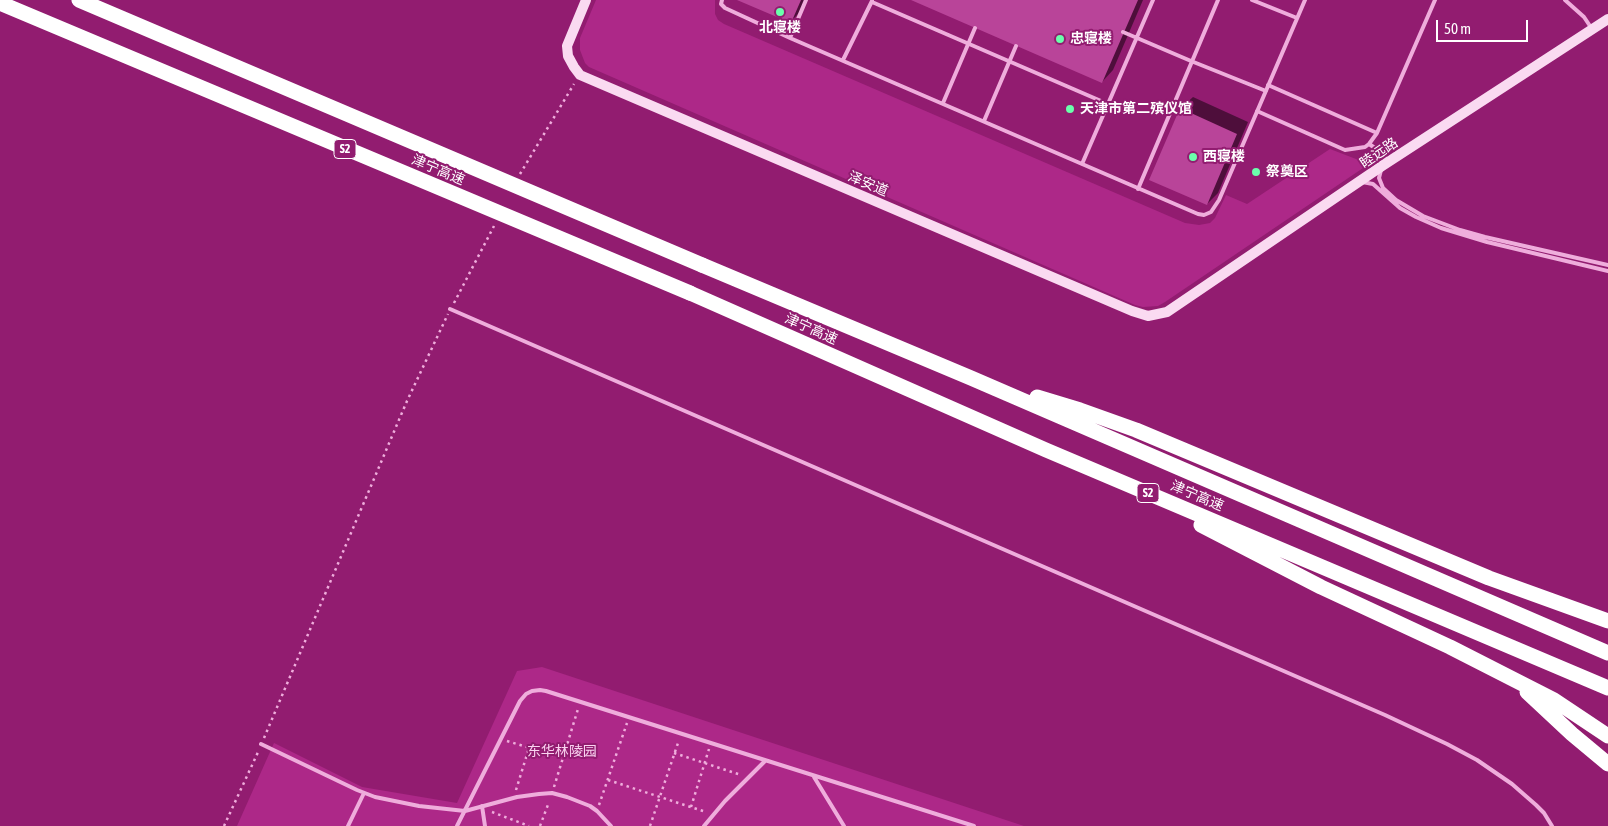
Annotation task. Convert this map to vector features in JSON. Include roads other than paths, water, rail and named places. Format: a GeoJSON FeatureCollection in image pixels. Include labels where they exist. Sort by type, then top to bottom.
{"type":"FeatureCollection","features":[{"type":"Feature","properties":{"kind":"highway","name":"津宁高速"},"geometry":{"type":"LineString","coordinates":[[79,0],[971,378],[1608,653]]}},
{"type":"Feature","properties":{"kind":"highway","name":"津宁高速"},"geometry":{"type":"LineString","coordinates":[[0,3],[690,293],[1046,450],[1608,688]]}},
{"type":"Feature","properties":{"kind":"highway"},"geometry":{"type":"LineString","coordinates":[[971,378],[1080,410],[1136,430],[1489,578],[1608,620]]}},
{"type":"Feature","properties":{"kind":"highway"},"geometry":{"type":"LineString","coordinates":[[1046,450],[1171,510],[1322,587],[1442,643],[1554,700],[1608,736]]}},
{"type":"Feature","properties":{"kind":"highway"},"geometry":{"type":"LineString","coordinates":[[1512,679],[1608,764]]}},
{"type":"Feature","properties":{"kind":"street","name":"泽安道"},"geometry":{"type":"LineString","coordinates":[[586,0],[567,46],[568,56],[580,75],[1132,311],[1148,316],[1167,312]]}},
{"type":"Feature","properties":{"kind":"street","name":"睦远路"},"geometry":{"type":"LineString","coordinates":[[1167,312],[1386,164],[1608,19]]}},
{"type":"Feature","properties":{"kind":"lane"},"geometry":{"type":"LineString","coordinates":[[722,0],[721,4],[725,8],[790,38],[1138,189],[1204,215],[1211,212],[1218,200],[1305,0]]}},
{"type":"Feature","properties":{"kind":"lane"},"geometry":{"type":"LineString","coordinates":[[790,38],[806,0]]}},
{"type":"Feature","properties":{"kind":"lane"},"geometry":{"type":"LineString","coordinates":[[1082,164],[1153,0]]}},
{"type":"Feature","properties":{"kind":"lane"},"geometry":{"type":"LineString","coordinates":[[1138,189],[1218,0]]}},
{"type":"Feature","properties":{"kind":"lane"},"geometry":{"type":"LineString","coordinates":[[1252,0],[1297,18]]}},
{"type":"Feature","properties":{"kind":"lane"},"geometry":{"type":"LineString","coordinates":[[1257,111],[1345,150],[1364,147],[1369,144],[1377,133],[1435,0]]}},
{"type":"Feature","properties":{"kind":"lane"},"geometry":{"type":"LineString","coordinates":[[1567,0],[1584,17],[1592,29]]}},
{"type":"Feature","properties":{"kind":"lane"},"geometry":{"type":"LineString","coordinates":[[843,60],[872,1],[1108,104]]}},
{"type":"Feature","properties":{"kind":"lane"},"geometry":{"type":"LineString","coordinates":[[943,104],[975,28]]}},
{"type":"Feature","properties":{"kind":"lane"},"geometry":{"type":"LineString","coordinates":[[1124,32],[1191,62],[1266,92]]}},
{"type":"Feature","properties":{"kind":"lane"},"geometry":{"type":"LineString","coordinates":[[984,121],[1016,46]]}},
{"type":"Feature","properties":{"kind":"lane"},"geometry":{"type":"LineString","coordinates":[[1268,85],[1377,133]]}},
{"type":"Feature","properties":{"kind":"lane"},"geometry":{"type":"LineString","coordinates":[[1369,144],[1381,152],[1386,164],[1379,178],[1383,188],[1396,200],[1423,216],[1485,237],[1608,265]]}},
{"type":"Feature","properties":{"kind":"lane"},"geometry":{"type":"LineString","coordinates":[[1358,184],[1368,182],[1373,184],[1400,208],[1441,228],[1487,242],[1608,271]]}},
{"type":"Feature","properties":{"kind":"lane"},"geometry":{"type":"LineString","coordinates":[[450,309],[1420,732],[1477,760],[1512,784],[1540,809],[1552,826]]}},
{"type":"Feature","properties":{"kind":"lane"},"geometry":{"type":"LineString","coordinates":[[457,826],[520,701],[526,694],[532,691],[546,691],[974,826]]}},
{"type":"Feature","properties":{"kind":"lane"},"geometry":{"type":"LineString","coordinates":[[262,744],[375,797],[420,806],[464,811],[513,798],[552,793],[577,800],[597,812],[611,826]]}},
{"type":"Feature","properties":{"kind":"lane"},"geometry":{"type":"LineString","coordinates":[[704,826],[713,814],[765,761]]}},
{"type":"Feature","properties":{"kind":"lane"},"geometry":{"type":"LineString","coordinates":[[813,776],[844,826]]}},
{"type":"Feature","properties":{"kind":"lane"},"geometry":{"type":"LineString","coordinates":[[348,826],[364,793]]}},
{"type":"Feature","properties":{"kind":"lane"},"geometry":{"type":"LineString","coordinates":[[485,806],[485,826]]}},
{"type":"Feature","properties":{"kind":"place","name":"北寝楼"},"geometry":{"type":"Point","coordinates":[780,12]}},
{"type":"Feature","properties":{"kind":"place","name":"忠寝楼"},"geometry":{"type":"Point","coordinates":[1060,39]}},
{"type":"Feature","properties":{"kind":"place","name":"天津市第二殡仪馆"},"geometry":{"type":"Point","coordinates":[1070,109]}},
{"type":"Feature","properties":{"kind":"place","name":"西寝楼"},"geometry":{"type":"Point","coordinates":[1193,157]}},
{"type":"Feature","properties":{"kind":"place","name":"祭奠区"},"geometry":{"type":"Point","coordinates":[1256,172]}},
{"type":"Feature","properties":{"kind":"park label","name":"东华林陵园"},"geometry":{"type":"Point","coordinates":[562,752]}}]}
